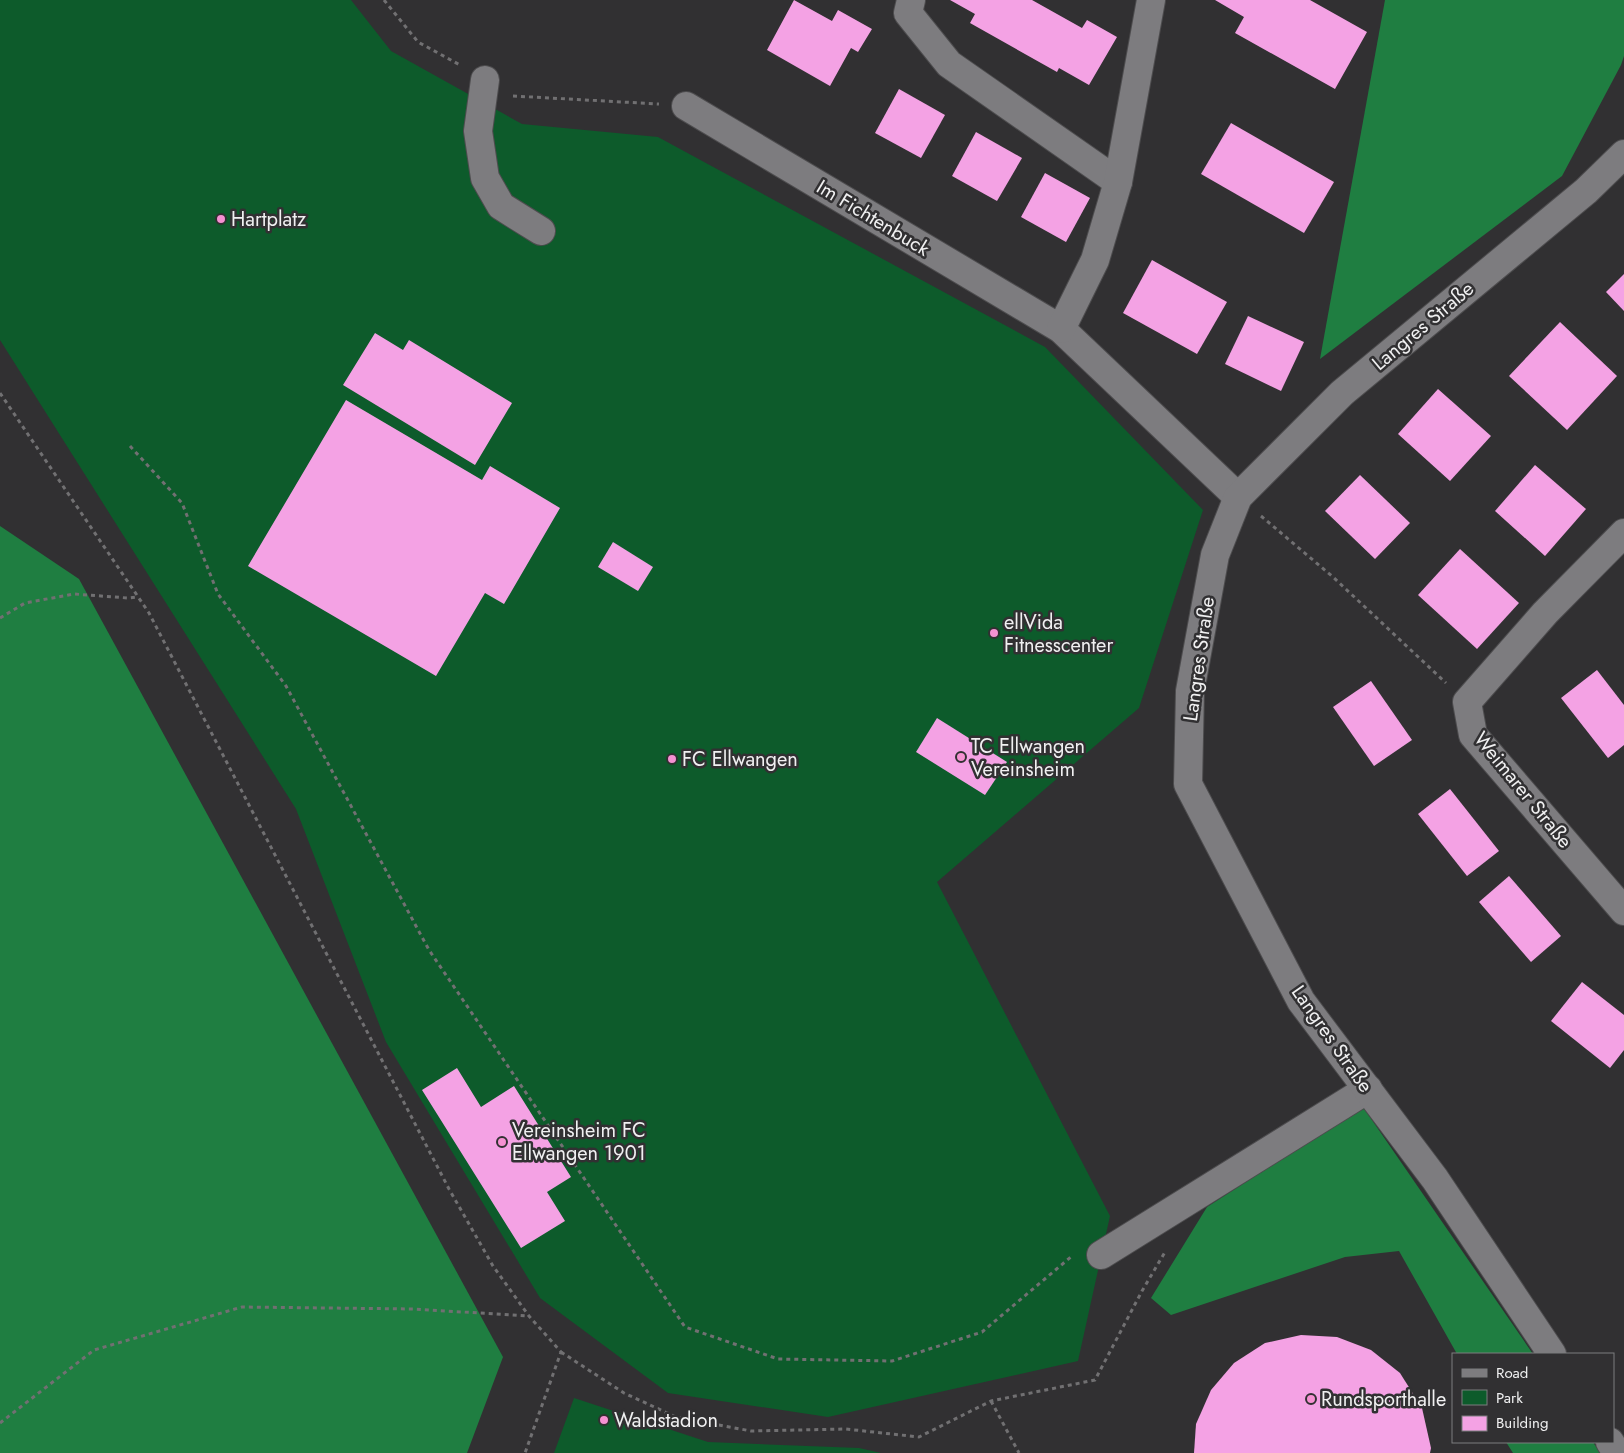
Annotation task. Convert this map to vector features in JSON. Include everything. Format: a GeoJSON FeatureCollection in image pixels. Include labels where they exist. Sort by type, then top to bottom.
{"type":"FeatureCollection","features":[{"type":"Feature","properties":{"kind":"street"},"geometry":{"type":"LineString","coordinates":[[911,0],[908,13],[950,64],[1118,182]]}},
{"type":"Feature","properties":{"kind":"street"},"geometry":{"type":"LineString","coordinates":[[1061,330],[1095,260],[1118,182],[1151,0]]}},
{"type":"Feature","properties":{"kind":"street"},"geometry":{"type":"LineString","coordinates":[[485,80],[478,132],[484,178],[501,206],[541,231]]}},
{"type":"Feature","properties":{"kind":"street","name":"Im Fichtenbuck"},"geometry":{"type":"LineString","coordinates":[[686,106],[1061,330],[1238,496]]}},
{"type":"Feature","properties":{"kind":"street","name":"Langres Straße"},"geometry":{"type":"LineString","coordinates":[[1551,1353],[1435,1179],[1301,1001],[1188,784],[1190,691],[1215,554],[1238,496],[1342,393],[1586,191],[1624,154]]}},
{"type":"Feature","properties":{"kind":"street"},"geometry":{"type":"LineString","coordinates":[[1467,702],[1545,613],[1624,533]]}},
{"type":"Feature","properties":{"kind":"street","name":"Weimarer Straße"},"geometry":{"type":"LineString","coordinates":[[1467,702],[1473,735],[1624,911]]}},
{"type":"Feature","properties":{"kind":"street"},"geometry":{"type":"LineString","coordinates":[[1101,1255],[1368,1090]]}},
{"type":"Feature","properties":{"kind":"path"},"geometry":{"type":"LineString","coordinates":[[384,0],[418,42],[513,96],[686,106]]}},
{"type":"Feature","properties":{"kind":"path"},"geometry":{"type":"LineString","coordinates":[[0,393],[149,613],[449,1189],[493,1266],[529,1316],[562,1352],[624,1393],[676,1418],[751,1431],[846,1429],[919,1437],[991,1401],[1095,1380],[1166,1250]]}},
{"type":"Feature","properties":{"kind":"path"},"geometry":{"type":"LineString","coordinates":[[130,446],[182,503],[218,594],[286,686],[429,950],[685,1327],[778,1359],[892,1361],[982,1332],[1071,1256],[1101,1255]]}},
{"type":"Feature","properties":{"kind":"path"},"geometry":{"type":"LineString","coordinates":[[1238,496],[1333,577],[1467,702]]}},
{"type":"Feature","properties":{"kind":"path"},"geometry":{"type":"LineString","coordinates":[[0,618],[26,603],[74,594],[138,597]]}},
{"type":"Feature","properties":{"kind":"path"},"geometry":{"type":"LineString","coordinates":[[0,1423],[94,1350],[242,1307],[413,1309],[529,1316]]}},
{"type":"Feature","properties":{"kind":"path"},"geometry":{"type":"LineString","coordinates":[[525,1453],[562,1352]]}},
{"type":"Feature","properties":{"kind":"path"},"geometry":{"type":"LineString","coordinates":[[991,1401],[1019,1453]]}},
{"type":"Feature","properties":{"kind":"green space","name":"FC Ellwangen"},"geometry":{"type":"Polygon","coordinates":[[[0,0],[351,0],[391,51],[522,124],[658,137],[1045,347],[1203,510],[1139,708],[937,882],[1110,1216],[1078,1361],[828,1417],[668,1393],[540,1298],[386,1042],[296,809],[0,340],[0,0]]]}},
{"type":"Feature","properties":{"kind":"green space"},"geometry":{"type":"Polygon","coordinates":[[[1385,0],[1624,0],[1624,56],[1562,176],[1320,359],[1385,0]]]}},
{"type":"Feature","properties":{"kind":"green space"},"geometry":{"type":"Polygon","coordinates":[[[0,526],[79,579],[503,1357],[467,1453],[0,1453],[0,526]]]}},
{"type":"Feature","properties":{"kind":"green space"},"geometry":{"type":"Polygon","coordinates":[[[1363,1107],[1532,1353],[1456,1353],[1399,1251],[1345,1257],[1171,1315],[1151,1298],[1207,1207],[1363,1107]]]}},
{"type":"Feature","properties":{"kind":"green space","name":"Waldstadion"},"geometry":{"type":"Polygon","coordinates":[[[574,1398],[708,1442],[859,1448],[881,1453],[554,1453],[574,1398]]]}},
{"type":"Feature","properties":{"kind":"green space"},"geometry":{"type":"Polygon","coordinates":[[[1507,1443],[1594,1443],[1600,1453],[1513,1453],[1507,1443]]]}},
{"type":"Feature","properties":{"kind":"building"},"geometry":{"type":"Polygon","coordinates":[[[794,0],[832,21],[838,10],[872,29],[858,52],[851,48],[830,86],[767,50],[794,0]]]}},
{"type":"Feature","properties":{"kind":"building"},"geometry":{"type":"Polygon","coordinates":[[[950,0],[1032,0],[1082,28],[1087,20],[1117,37],[1089,85],[1059,68],[1057,72],[970,23],[975,14],[950,0]]]}},
{"type":"Feature","properties":{"kind":"building"},"geometry":{"type":"Polygon","coordinates":[[[1215,0],[1310,0],[1367,32],[1335,89],[1235,33],[1244,17],[1215,0]]]}},
{"type":"Feature","properties":{"kind":"building"},"geometry":{"type":"Polygon","coordinates":[[[899,89],[945,115],[921,158],[875,133],[899,89]]]}},
{"type":"Feature","properties":{"kind":"building"},"geometry":{"type":"Polygon","coordinates":[[[1231,123],[1334,182],[1304,233],[1201,174],[1231,123]]]}},
{"type":"Feature","properties":{"kind":"building"},"geometry":{"type":"Polygon","coordinates":[[[976,132],[1022,158],[997,201],[952,176],[976,132]]]}},
{"type":"Feature","properties":{"kind":"building"},"geometry":{"type":"Polygon","coordinates":[[[1045,173],[1090,198],[1066,242],[1021,217],[1045,173]]]}},
{"type":"Feature","properties":{"kind":"building"},"geometry":{"type":"Polygon","coordinates":[[[1152,260],[1227,302],[1197,354],[1123,313],[1152,260]]]}},
{"type":"Feature","properties":{"kind":"building"},"geometry":{"type":"Polygon","coordinates":[[[1624,274],[1624,311],[1606,292],[1624,274]]]}},
{"type":"Feature","properties":{"kind":"building"},"geometry":{"type":"Polygon","coordinates":[[[1248,316],[1304,342],[1281,391],[1225,364],[1248,316]]]}},
{"type":"Feature","properties":{"kind":"building"},"geometry":{"type":"Polygon","coordinates":[[[1560,322],[1617,376],[1567,430],[1509,376],[1560,322]]]}},
{"type":"Feature","properties":{"kind":"building"},"geometry":{"type":"Polygon","coordinates":[[[375,333],[403,350],[409,340],[512,403],[475,465],[343,385],[375,333]]]}},
{"type":"Feature","properties":{"kind":"building"},"geometry":{"type":"Polygon","coordinates":[[[1438,389],[1491,436],[1450,481],[1398,434],[1438,389]]]}},
{"type":"Feature","properties":{"kind":"building"},"geometry":{"type":"Polygon","coordinates":[[[346,400],[482,480],[490,466],[560,508],[504,604],[485,593],[436,676],[248,566],[346,400]]]}},
{"type":"Feature","properties":{"kind":"building"},"geometry":{"type":"Polygon","coordinates":[[[1535,465],[1586,509],[1545,556],[1495,511],[1535,465]]]}},
{"type":"Feature","properties":{"kind":"building"},"geometry":{"type":"Polygon","coordinates":[[[1360,475],[1410,523],[1375,559],[1325,511],[1360,475]]]}},
{"type":"Feature","properties":{"kind":"building"},"geometry":{"type":"Polygon","coordinates":[[[613,542],[653,567],[638,591],[598,567],[613,542]]]}},
{"type":"Feature","properties":{"kind":"building"},"geometry":{"type":"Polygon","coordinates":[[[1460,549],[1519,603],[1477,649],[1418,595],[1460,549]]]}},
{"type":"Feature","properties":{"kind":"building"},"geometry":{"type":"Polygon","coordinates":[[[1597,670],[1624,705],[1624,745],[1608,758],[1561,698],[1597,670]]]}},
{"type":"Feature","properties":{"kind":"building"},"geometry":{"type":"Polygon","coordinates":[[[1371,681],[1412,740],[1374,766],[1333,707],[1371,681]]]}},
{"type":"Feature","properties":{"kind":"building","name":"TC Ellwangen Vereinsheim"},"geometry":{"type":"Polygon","coordinates":[[[937,718],[1007,762],[985,795],[916,752],[937,718]]]}},
{"type":"Feature","properties":{"kind":"building"},"geometry":{"type":"Polygon","coordinates":[[[1450,789],[1499,851],[1467,876],[1418,814],[1450,789]]]}},
{"type":"Feature","properties":{"kind":"building"},"geometry":{"type":"Polygon","coordinates":[[[1509,876],[1561,936],[1531,962],[1479,902],[1509,876]]]}},
{"type":"Feature","properties":{"kind":"building"},"geometry":{"type":"Polygon","coordinates":[[[1582,982],[1624,1015],[1624,1050],[1610,1068],[1551,1021],[1582,982]]]}},
{"type":"Feature","properties":{"kind":"building","name":"Vereinsheim FC Ellwangen 1901"},"geometry":{"type":"Polygon","coordinates":[[[457,1068],[481,1107],[514,1086],[571,1177],[547,1192],[565,1221],[521,1248],[422,1090],[457,1068]]]}},
{"type":"Feature","properties":{"kind":"building","name":"Rundsporthalle"},"geometry":{"type":"Polygon","coordinates":[[[1301,1335],[1337,1337],[1371,1350],[1400,1373],[1422,1408],[1431,1448],[1430,1453],[1194,1453],[1196,1424],[1211,1390],[1234,1363],[1265,1343],[1301,1335]]]}},
{"type":"Feature","properties":{"kind":"place","name":"Hartplatz"},"geometry":{"type":"Point","coordinates":[221,219]}},
{"type":"Feature","properties":{"kind":"place","name":"ellVida Fitnesscenter"},"geometry":{"type":"Point","coordinates":[994,633]}},
{"type":"Feature","properties":{"kind":"place","name":"TC Ellwangen Vereinsheim"},"geometry":{"type":"Point","coordinates":[961,757]}},
{"type":"Feature","properties":{"kind":"place","name":"FC Ellwangen"},"geometry":{"type":"Point","coordinates":[672,759]}},
{"type":"Feature","properties":{"kind":"place","name":"Vereinsheim FC Ellwangen 1901"},"geometry":{"type":"Point","coordinates":[502,1142]}},
{"type":"Feature","properties":{"kind":"place","name":"Rundsporthalle"},"geometry":{"type":"Point","coordinates":[1311,1399]}},
{"type":"Feature","properties":{"kind":"place","name":"Waldstadion"},"geometry":{"type":"Point","coordinates":[604,1420]}}]}
